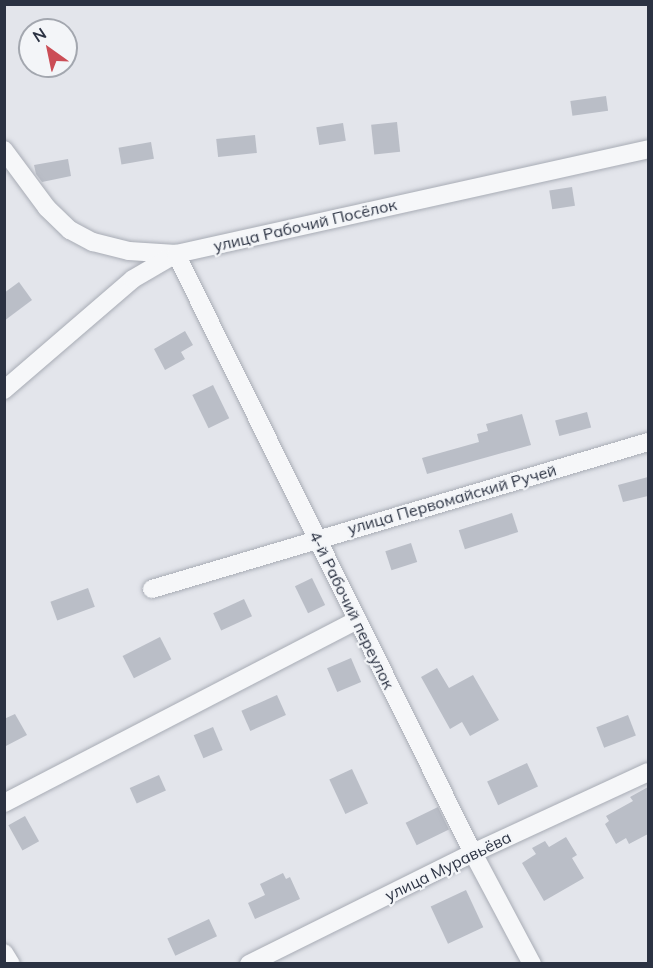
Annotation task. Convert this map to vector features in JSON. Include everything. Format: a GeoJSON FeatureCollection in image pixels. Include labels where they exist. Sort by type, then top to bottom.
{"type":"FeatureCollection","features":[{"type":"Feature","properties":{"kind":"street","name":"улица Рабочий Посёлок"},"geometry":{"type":"LineString","coordinates":[[4,390],[132,279],[176,254],[648,149]]}},
{"type":"Feature","properties":{"kind":"street"},"geometry":{"type":"LineString","coordinates":[[4,150],[47,208],[70,230],[93,242],[129,251],[176,254]]}},
{"type":"Feature","properties":{"kind":"street","name":"4-й Рабочий переулок"},"geometry":{"type":"LineString","coordinates":[[176,254],[473,853],[532,963]]}},
{"type":"Feature","properties":{"kind":"street","name":"улица Первомайский Ручей"},"geometry":{"type":"LineString","coordinates":[[152,589],[316,538],[648,442]]}},
{"type":"Feature","properties":{"kind":"street"},"geometry":{"type":"LineString","coordinates":[[4,803],[357,620]]}},
{"type":"Feature","properties":{"kind":"street","name":"улица Муравьёва"},"geometry":{"type":"LineString","coordinates":[[249,963],[473,853],[648,772]]}},
{"type":"Feature","properties":{"kind":"street"},"geometry":{"type":"LineString","coordinates":[[4,953],[11,963]]}},
{"type":"Feature","properties":{"kind":"building"},"geometry":{"type":"Polygon","coordinates":[[[606,96],[608,111],[572,116],[570,101],[606,96]]]}},
{"type":"Feature","properties":{"kind":"building"},"geometry":{"type":"Polygon","coordinates":[[[397,122],[400,152],[374,155],[371,125],[397,122]]]}},
{"type":"Feature","properties":{"kind":"building"},"geometry":{"type":"Polygon","coordinates":[[[343,123],[346,141],[319,145],[316,127],[343,123]]]}},
{"type":"Feature","properties":{"kind":"building"},"geometry":{"type":"Polygon","coordinates":[[[255,135],[257,153],[218,157],[216,139],[255,135]]]}},
{"type":"Feature","properties":{"kind":"building"},"geometry":{"type":"Polygon","coordinates":[[[151,142],[154,159],[121,164],[119,148],[151,142]]]}},
{"type":"Feature","properties":{"kind":"building"},"geometry":{"type":"Polygon","coordinates":[[[68,159],[71,176],[42,182],[36,174],[34,165],[68,159]]]}},
{"type":"Feature","properties":{"kind":"building"},"geometry":{"type":"Polygon","coordinates":[[[572,187],[575,206],[552,209],[549,191],[572,187]]]}},
{"type":"Feature","properties":{"kind":"building"},"geometry":{"type":"Polygon","coordinates":[[[19,282],[32,300],[4,321],[4,293],[19,282]]]}},
{"type":"Feature","properties":{"kind":"building"},"geometry":{"type":"Polygon","coordinates":[[[185,331],[193,345],[181,352],[185,359],[165,370],[154,349],[185,331]]]}},
{"type":"Feature","properties":{"kind":"building"},"geometry":{"type":"Polygon","coordinates":[[[213,385],[229,418],[209,428],[192,395],[213,385]]]}},
{"type":"Feature","properties":{"kind":"building"},"geometry":{"type":"Polygon","coordinates":[[[587,412],[591,427],[559,436],[555,421],[587,412]]]}},
{"type":"Feature","properties":{"kind":"building"},"geometry":{"type":"Polygon","coordinates":[[[522,414],[531,445],[427,474],[422,458],[479,442],[477,434],[488,431],[486,424],[522,414]]]}},
{"type":"Feature","properties":{"kind":"building"},"geometry":{"type":"Polygon","coordinates":[[[648,477],[648,496],[623,502],[618,485],[648,477]]]}},
{"type":"Feature","properties":{"kind":"building"},"geometry":{"type":"Polygon","coordinates":[[[512,513],[518,532],[465,549],[459,530],[512,513]]]}},
{"type":"Feature","properties":{"kind":"building"},"geometry":{"type":"Polygon","coordinates":[[[411,543],[417,562],[392,570],[385,551],[411,543]]]}},
{"type":"Feature","properties":{"kind":"building"},"geometry":{"type":"Polygon","coordinates":[[[312,578],[325,605],[308,613],[295,586],[312,578]]]}},
{"type":"Feature","properties":{"kind":"building"},"geometry":{"type":"Polygon","coordinates":[[[88,588],[95,607],[57,620],[50,602],[88,588]]]}},
{"type":"Feature","properties":{"kind":"building"},"geometry":{"type":"Polygon","coordinates":[[[244,599],[252,616],[221,631],[213,613],[244,599]]]}},
{"type":"Feature","properties":{"kind":"building"},"geometry":{"type":"Polygon","coordinates":[[[160,637],[171,659],[134,678],[123,656],[160,637]]]}},
{"type":"Feature","properties":{"kind":"building"},"geometry":{"type":"Polygon","coordinates":[[[351,658],[361,682],[337,692],[327,668],[351,658]]]}},
{"type":"Feature","properties":{"kind":"building"},"geometry":{"type":"Polygon","coordinates":[[[437,668],[449,688],[473,675],[499,720],[470,736],[462,722],[450,729],[421,677],[437,668]]]}},
{"type":"Feature","properties":{"kind":"building"},"geometry":{"type":"Polygon","coordinates":[[[277,695],[286,715],[250,731],[241,711],[277,695]]]}},
{"type":"Feature","properties":{"kind":"building"},"geometry":{"type":"Polygon","coordinates":[[[15,714],[27,735],[4,747],[4,719],[15,714]]]}},
{"type":"Feature","properties":{"kind":"building"},"geometry":{"type":"Polygon","coordinates":[[[628,715],[636,736],[604,748],[596,727],[628,715]]]}},
{"type":"Feature","properties":{"kind":"building"},"geometry":{"type":"Polygon","coordinates":[[[213,727],[223,750],[203,758],[194,735],[213,727]]]}},
{"type":"Feature","properties":{"kind":"building"},"geometry":{"type":"Polygon","coordinates":[[[527,763],[538,787],[498,805],[487,782],[527,763]]]}},
{"type":"Feature","properties":{"kind":"building"},"geometry":{"type":"Polygon","coordinates":[[[352,769],[368,803],[345,814],[329,780],[352,769]]]}},
{"type":"Feature","properties":{"kind":"building"},"geometry":{"type":"Polygon","coordinates":[[[159,775],[166,791],[137,804],[130,788],[159,775]]]}},
{"type":"Feature","properties":{"kind":"building"},"geometry":{"type":"Polygon","coordinates":[[[648,787],[648,834],[629,844],[626,838],[616,844],[605,824],[609,821],[606,816],[633,801],[630,797],[648,787]]]}},
{"type":"Feature","properties":{"kind":"building"},"geometry":{"type":"Polygon","coordinates":[[[438,807],[449,829],[417,845],[406,823],[438,807]]]}},
{"type":"Feature","properties":{"kind":"building"},"geometry":{"type":"Polygon","coordinates":[[[25,816],[39,841],[22,851],[8,825],[25,816]]]}},
{"type":"Feature","properties":{"kind":"building"},"geometry":{"type":"Polygon","coordinates":[[[566,837],[577,855],[572,858],[584,878],[544,901],[522,863],[536,854],[532,848],[545,841],[549,847],[566,837]]]}},
{"type":"Feature","properties":{"kind":"building"},"geometry":{"type":"Polygon","coordinates":[[[283,873],[286,879],[290,877],[300,899],[255,919],[248,903],[265,895],[260,884],[283,873]]]}},
{"type":"Feature","properties":{"kind":"building"},"geometry":{"type":"Polygon","coordinates":[[[466,890],[483,927],[448,944],[431,906],[466,890]]]}},
{"type":"Feature","properties":{"kind":"building"},"geometry":{"type":"Polygon","coordinates":[[[209,919],[217,936],[175,956],[167,938],[209,919]]]}}]}
